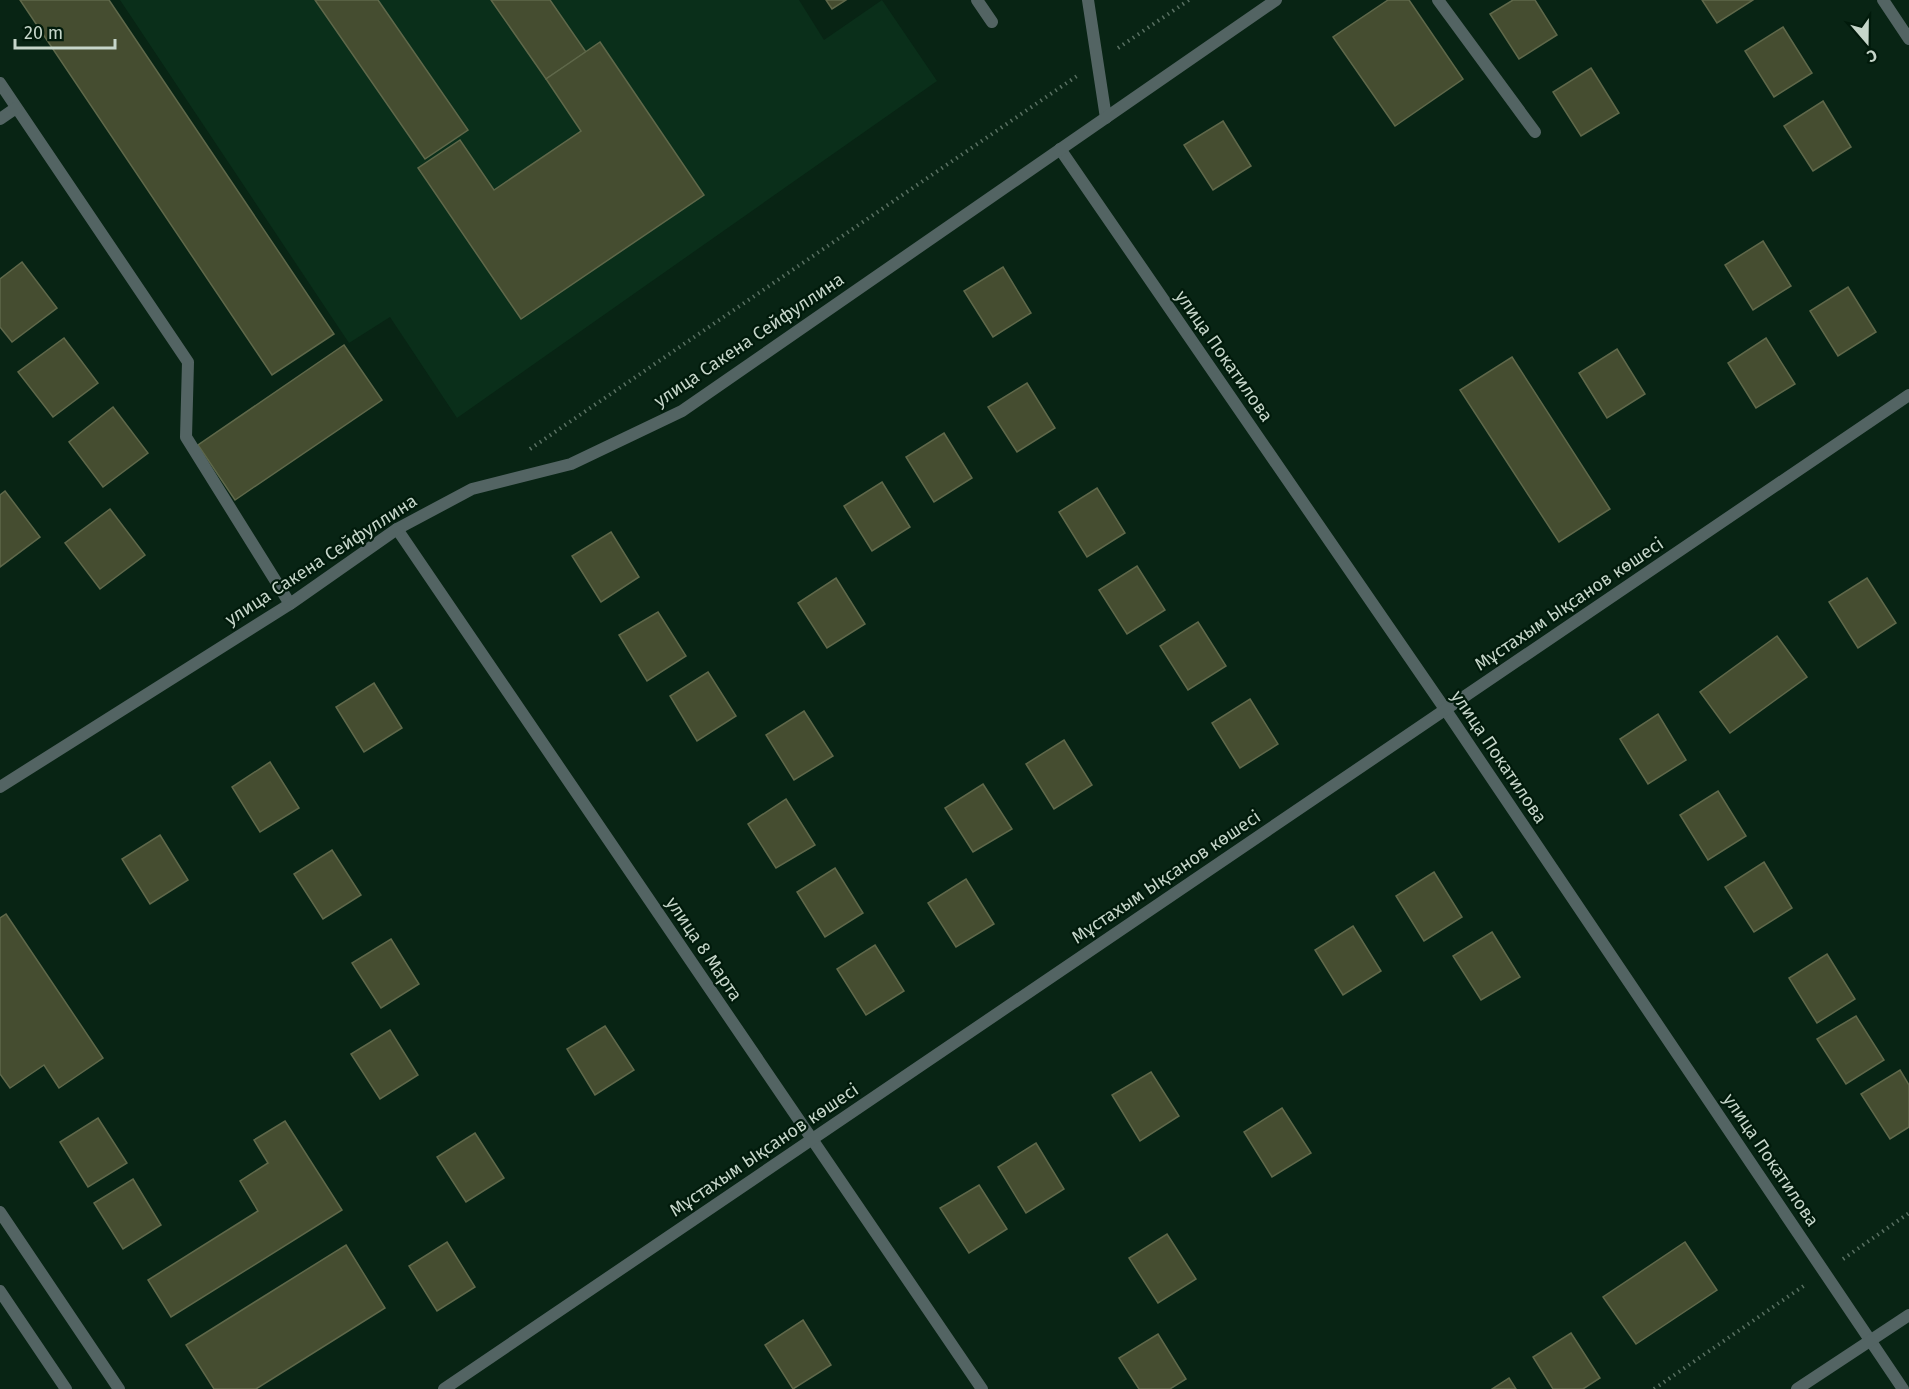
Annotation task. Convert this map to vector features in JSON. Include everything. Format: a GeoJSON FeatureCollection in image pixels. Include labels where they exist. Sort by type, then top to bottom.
{"type":"FeatureCollection","features":[{"type":"Feature","properties":{"kind":"street"},"geometry":{"type":"LineString","coordinates":[[977,0],[992,22]]}},
{"type":"Feature","properties":{"kind":"street"},"geometry":{"type":"LineString","coordinates":[[1088,0],[1106,118]]}},
{"type":"Feature","properties":{"kind":"street","name":"улица Сакена Сейфуллина"},"geometry":{"type":"LineString","coordinates":[[0,787],[290,604],[397,529],[472,489],[571,464],[682,411],[1276,0]]}},
{"type":"Feature","properties":{"kind":"street"},"geometry":{"type":"LineString","coordinates":[[1438,0],[1535,132]]}},
{"type":"Feature","properties":{"kind":"street"},"geometry":{"type":"LineString","coordinates":[[1883,0],[1909,39]]}},
{"type":"Feature","properties":{"kind":"street"},"geometry":{"type":"LineString","coordinates":[[0,83],[188,362],[186,437],[290,604]]}},
{"type":"Feature","properties":{"kind":"street"},"geometry":{"type":"LineString","coordinates":[[0,119],[16,108]]}},
{"type":"Feature","properties":{"kind":"street","name":"улица Покатилова"},"geometry":{"type":"LineString","coordinates":[[1060,149],[1446,709],[1903,1389]]}},
{"type":"Feature","properties":{"kind":"street","name":"Мұстахым Ықсанов көшесі"},"geometry":{"type":"LineString","coordinates":[[444,1389],[1909,395]]}},
{"type":"Feature","properties":{"kind":"street","name":"улица 8 Марта"},"geometry":{"type":"LineString","coordinates":[[397,529],[982,1389]]}},
{"type":"Feature","properties":{"kind":"street"},"geometry":{"type":"LineString","coordinates":[[0,1212],[119,1389]]}},
{"type":"Feature","properties":{"kind":"street"},"geometry":{"type":"LineString","coordinates":[[0,1290],[66,1389]]}},
{"type":"Feature","properties":{"kind":"street"},"geometry":{"type":"LineString","coordinates":[[1797,1389],[1909,1315]]}},
{"type":"Feature","properties":{"kind":"path"},"geometry":{"type":"LineString","coordinates":[[520,455],[1189,0]]}},
{"type":"Feature","properties":{"kind":"path"},"geometry":{"type":"LineString","coordinates":[[1654,1389],[1909,1213]]}},
{"type":"Feature","properties":{"kind":"shaded area"},"geometry":{"type":"Polygon","coordinates":[[[120,0],[799,0],[824,40],[882,0],[937,81],[457,418],[390,317],[349,343],[120,0]]]}},
{"type":"Feature","properties":{"kind":"building"},"geometry":{"type":"Polygon","coordinates":[[[20,0],[109,0],[334,334],[272,375],[20,0]]]}},
{"type":"Feature","properties":{"kind":"building"},"geometry":{"type":"Polygon","coordinates":[[[315,0],[378,0],[468,130],[425,159],[315,0]]]}},
{"type":"Feature","properties":{"kind":"building"},"geometry":{"type":"Polygon","coordinates":[[[491,0],[550,0],[586,52],[546,79],[491,0]]]}},
{"type":"Feature","properties":{"kind":"building"},"geometry":{"type":"Polygon","coordinates":[[[826,0],[846,0],[832,9],[826,0]]]}},
{"type":"Feature","properties":{"kind":"building"},"geometry":{"type":"Polygon","coordinates":[[[1388,0],[1409,0],[1463,79],[1395,126],[1333,37],[1388,0]]]}},
{"type":"Feature","properties":{"kind":"building"},"geometry":{"type":"Polygon","coordinates":[[[1513,0],[1535,0],[1557,35],[1519,59],[1490,14],[1513,0]]]}},
{"type":"Feature","properties":{"kind":"building"},"geometry":{"type":"Polygon","coordinates":[[[1702,0],[1753,0],[1717,23],[1702,0]]]}},
{"type":"Feature","properties":{"kind":"building"},"geometry":{"type":"Polygon","coordinates":[[[1783,27],[1812,73],[1774,97],[1745,51],[1783,27]]]}},
{"type":"Feature","properties":{"kind":"building"},"geometry":{"type":"Polygon","coordinates":[[[600,42],[704,195],[521,319],[418,168],[460,140],[494,190],[581,131],[546,79],[600,42]]]}},
{"type":"Feature","properties":{"kind":"building"},"geometry":{"type":"Polygon","coordinates":[[[1591,68],[1619,113],[1581,136],[1553,92],[1591,68]]]}},
{"type":"Feature","properties":{"kind":"building"},"geometry":{"type":"Polygon","coordinates":[[[1823,101],[1851,147],[1813,171],[1784,126],[1823,101]]]}},
{"type":"Feature","properties":{"kind":"building"},"geometry":{"type":"Polygon","coordinates":[[[1223,121],[1251,166],[1213,190],[1184,145],[1223,121]]]}},
{"type":"Feature","properties":{"kind":"building"},"geometry":{"type":"Polygon","coordinates":[[[1763,241],[1791,286],[1753,310],[1725,265],[1763,241]]]}},
{"type":"Feature","properties":{"kind":"building"},"geometry":{"type":"Polygon","coordinates":[[[22,262],[57,308],[12,342],[0,327],[0,279],[22,262]]]}},
{"type":"Feature","properties":{"kind":"building"},"geometry":{"type":"Polygon","coordinates":[[[1003,267],[1031,313],[993,337],[964,291],[1003,267]]]}},
{"type":"Feature","properties":{"kind":"building"},"geometry":{"type":"Polygon","coordinates":[[[1848,287],[1876,332],[1838,356],[1810,311],[1848,287]]]}},
{"type":"Feature","properties":{"kind":"building"},"geometry":{"type":"Polygon","coordinates":[[[64,338],[98,383],[53,417],[18,372],[64,338]]]}},
{"type":"Feature","properties":{"kind":"building"},"geometry":{"type":"Polygon","coordinates":[[[1766,338],[1795,384],[1756,408],[1728,363],[1766,338]]]}},
{"type":"Feature","properties":{"kind":"building"},"geometry":{"type":"Polygon","coordinates":[[[344,345],[382,400],[235,500],[198,445],[344,345]]]}},
{"type":"Feature","properties":{"kind":"building"},"geometry":{"type":"Polygon","coordinates":[[[1617,349],[1645,394],[1607,418],[1579,373],[1617,349]]]}},
{"type":"Feature","properties":{"kind":"building"},"geometry":{"type":"Polygon","coordinates":[[[1512,357],[1610,509],[1559,542],[1460,390],[1512,357]]]}},
{"type":"Feature","properties":{"kind":"building"},"geometry":{"type":"Polygon","coordinates":[[[1027,383],[1055,428],[1017,452],[988,407],[1027,383]]]}},
{"type":"Feature","properties":{"kind":"building"},"geometry":{"type":"Polygon","coordinates":[[[113,407],[148,453],[103,487],[69,442],[113,407]]]}},
{"type":"Feature","properties":{"kind":"building"},"geometry":{"type":"Polygon","coordinates":[[[944,433],[972,478],[934,502],[906,457],[944,433]]]}},
{"type":"Feature","properties":{"kind":"building"},"geometry":{"type":"Polygon","coordinates":[[[882,482],[910,527],[872,551],[844,506],[882,482]]]}},
{"type":"Feature","properties":{"kind":"building"},"geometry":{"type":"Polygon","coordinates":[[[1097,488],[1125,533],[1087,557],[1059,512],[1097,488]]]}},
{"type":"Feature","properties":{"kind":"building"},"geometry":{"type":"Polygon","coordinates":[[[5,491],[40,537],[0,567],[0,495],[5,491]]]}},
{"type":"Feature","properties":{"kind":"building"},"geometry":{"type":"Polygon","coordinates":[[[110,509],[145,555],[100,589],[65,543],[110,509]]]}},
{"type":"Feature","properties":{"kind":"building"},"geometry":{"type":"Polygon","coordinates":[[[611,532],[639,577],[601,602],[572,556],[611,532]]]}},
{"type":"Feature","properties":{"kind":"building"},"geometry":{"type":"Polygon","coordinates":[[[1137,566],[1165,610],[1127,634],[1099,590],[1137,566]]]}},
{"type":"Feature","properties":{"kind":"building"},"geometry":{"type":"Polygon","coordinates":[[[836,578],[865,624],[827,648],[798,603],[836,578]]]}},
{"type":"Feature","properties":{"kind":"building"},"geometry":{"type":"Polygon","coordinates":[[[1867,578],[1896,623],[1858,648],[1829,602],[1867,578]]]}},
{"type":"Feature","properties":{"kind":"building"},"geometry":{"type":"Polygon","coordinates":[[[658,612],[686,656],[647,681],[619,635],[658,612]]]}},
{"type":"Feature","properties":{"kind":"building"},"geometry":{"type":"Polygon","coordinates":[[[1198,622],[1226,666],[1188,690],[1160,646],[1198,622]]]}},
{"type":"Feature","properties":{"kind":"building"},"geometry":{"type":"Polygon","coordinates":[[[1777,636],[1807,677],[1730,733],[1700,692],[1777,636]]]}},
{"type":"Feature","properties":{"kind":"building"},"geometry":{"type":"Polygon","coordinates":[[[708,672],[736,716],[697,741],[670,696],[708,672]]]}},
{"type":"Feature","properties":{"kind":"building"},"geometry":{"type":"Polygon","coordinates":[[[374,683],[402,728],[364,752],[336,707],[374,683]]]}},
{"type":"Feature","properties":{"kind":"building"},"geometry":{"type":"Polygon","coordinates":[[[1250,699],[1278,744],[1240,768],[1212,723],[1250,699]]]}},
{"type":"Feature","properties":{"kind":"building"},"geometry":{"type":"Polygon","coordinates":[[[804,711],[833,756],[794,780],[766,735],[804,711]]]}},
{"type":"Feature","properties":{"kind":"building"},"geometry":{"type":"Polygon","coordinates":[[[1658,714],[1686,760],[1648,784],[1620,739],[1658,714]]]}},
{"type":"Feature","properties":{"kind":"building"},"geometry":{"type":"Polygon","coordinates":[[[1064,740],[1092,785],[1054,809],[1026,764],[1064,740]]]}},
{"type":"Feature","properties":{"kind":"building"},"geometry":{"type":"Polygon","coordinates":[[[270,762],[299,808],[260,832],[232,787],[270,762]]]}},
{"type":"Feature","properties":{"kind":"building"},"geometry":{"type":"Polygon","coordinates":[[[983,784],[1012,829],[973,852],[945,808],[983,784]]]}},
{"type":"Feature","properties":{"kind":"building"},"geometry":{"type":"Polygon","coordinates":[[[1718,791],[1746,836],[1708,860],[1680,815],[1718,791]]]}},
{"type":"Feature","properties":{"kind":"building"},"geometry":{"type":"Polygon","coordinates":[[[786,799],[815,845],[776,868],[748,824],[786,799]]]}},
{"type":"Feature","properties":{"kind":"building"},"geometry":{"type":"Polygon","coordinates":[[[160,835],[188,880],[150,904],[122,859],[160,835]]]}},
{"type":"Feature","properties":{"kind":"building"},"geometry":{"type":"Polygon","coordinates":[[[332,850],[361,895],[323,919],[294,874],[332,850]]]}},
{"type":"Feature","properties":{"kind":"building"},"geometry":{"type":"Polygon","coordinates":[[[1764,862],[1792,908],[1754,932],[1725,887],[1764,862]]]}},
{"type":"Feature","properties":{"kind":"building"},"geometry":{"type":"Polygon","coordinates":[[[835,868],[863,913],[825,937],[797,892],[835,868]]]}},
{"type":"Feature","properties":{"kind":"building"},"geometry":{"type":"Polygon","coordinates":[[[1434,872],[1462,917],[1424,941],[1396,896],[1434,872]]]}},
{"type":"Feature","properties":{"kind":"building"},"geometry":{"type":"Polygon","coordinates":[[[966,879],[994,924],[956,947],[928,903],[966,879]]]}},
{"type":"Feature","properties":{"kind":"building"},"geometry":{"type":"Polygon","coordinates":[[[6,914],[103,1058],[59,1088],[44,1065],[10,1088],[0,1074],[0,918],[6,914]]]}},
{"type":"Feature","properties":{"kind":"building"},"geometry":{"type":"Polygon","coordinates":[[[1353,926],[1381,971],[1343,995],[1315,950],[1353,926]]]}},
{"type":"Feature","properties":{"kind":"building"},"geometry":{"type":"Polygon","coordinates":[[[1492,932],[1520,977],[1481,1000],[1453,956],[1492,932]]]}},
{"type":"Feature","properties":{"kind":"building"},"geometry":{"type":"Polygon","coordinates":[[[391,939],[419,984],[381,1008],[352,963],[391,939]]]}},
{"type":"Feature","properties":{"kind":"building"},"geometry":{"type":"Polygon","coordinates":[[[875,945],[904,991],[866,1015],[837,969],[875,945]]]}},
{"type":"Feature","properties":{"kind":"building"},"geometry":{"type":"Polygon","coordinates":[[[1827,954],[1855,999],[1817,1023],[1789,978],[1827,954]]]}},
{"type":"Feature","properties":{"kind":"building"},"geometry":{"type":"Polygon","coordinates":[[[1856,1016],[1884,1060],[1846,1084],[1817,1039],[1856,1016]]]}},
{"type":"Feature","properties":{"kind":"building"},"geometry":{"type":"Polygon","coordinates":[[[605,1026],[634,1070],[595,1095],[567,1049],[605,1026]]]}},
{"type":"Feature","properties":{"kind":"building"},"geometry":{"type":"Polygon","coordinates":[[[390,1030],[418,1075],[380,1099],[351,1054],[390,1030]]]}},
{"type":"Feature","properties":{"kind":"building"},"geometry":{"type":"Polygon","coordinates":[[[1900,1070],[1909,1085],[1909,1127],[1890,1139],[1861,1094],[1900,1070]]]}},
{"type":"Feature","properties":{"kind":"building"},"geometry":{"type":"Polygon","coordinates":[[[1151,1072],[1179,1116],[1140,1141],[1112,1095],[1151,1072]]]}},
{"type":"Feature","properties":{"kind":"building"},"geometry":{"type":"Polygon","coordinates":[[[1282,1108],[1311,1153],[1272,1177],[1244,1132],[1282,1108]]]}},
{"type":"Feature","properties":{"kind":"building"},"geometry":{"type":"Polygon","coordinates":[[[98,1118],[127,1163],[88,1187],[60,1142],[98,1118]]]}},
{"type":"Feature","properties":{"kind":"building"},"geometry":{"type":"Polygon","coordinates":[[[285,1121],[342,1210],[171,1317],[148,1280],[258,1211],[240,1181],[268,1163],[254,1140],[285,1121]]]}},
{"type":"Feature","properties":{"kind":"building"},"geometry":{"type":"Polygon","coordinates":[[[475,1133],[504,1178],[466,1202],[437,1157],[475,1133]]]}},
{"type":"Feature","properties":{"kind":"building"},"geometry":{"type":"Polygon","coordinates":[[[1036,1143],[1064,1189],[1026,1213],[998,1167],[1036,1143]]]}},
{"type":"Feature","properties":{"kind":"building"},"geometry":{"type":"Polygon","coordinates":[[[133,1179],[161,1225],[123,1249],[94,1203],[133,1179]]]}},
{"type":"Feature","properties":{"kind":"building"},"geometry":{"type":"Polygon","coordinates":[[[979,1185],[1007,1229],[969,1253],[940,1208],[979,1185]]]}},
{"type":"Feature","properties":{"kind":"building"},"geometry":{"type":"Polygon","coordinates":[[[1167,1234],[1196,1279],[1158,1303],[1129,1258],[1167,1234]]]}},
{"type":"Feature","properties":{"kind":"building"},"geometry":{"type":"Polygon","coordinates":[[[447,1242],[475,1287],[437,1311],[409,1266],[447,1242]]]}},
{"type":"Feature","properties":{"kind":"building"},"geometry":{"type":"Polygon","coordinates":[[[1685,1242],[1717,1290],[1636,1344],[1603,1297],[1685,1242]]]}},
{"type":"Feature","properties":{"kind":"building"},"geometry":{"type":"Polygon","coordinates":[[[346,1245],[385,1308],[256,1389],[214,1389],[186,1345],[346,1245]]]}},
{"type":"Feature","properties":{"kind":"building"},"geometry":{"type":"Polygon","coordinates":[[[803,1320],[831,1365],[793,1389],[765,1345],[803,1320]]]}},
{"type":"Feature","properties":{"kind":"building"},"geometry":{"type":"Polygon","coordinates":[[[1571,1333],[1600,1378],[1583,1389],[1553,1389],[1533,1357],[1571,1333]]]}},
{"type":"Feature","properties":{"kind":"building"},"geometry":{"type":"Polygon","coordinates":[[[1158,1334],[1186,1379],[1170,1389],[1139,1389],[1119,1358],[1158,1334]]]}},
{"type":"Feature","properties":{"kind":"building"},"geometry":{"type":"Polygon","coordinates":[[[1509,1378],[1516,1389],[1492,1389],[1509,1378]]]}}]}
